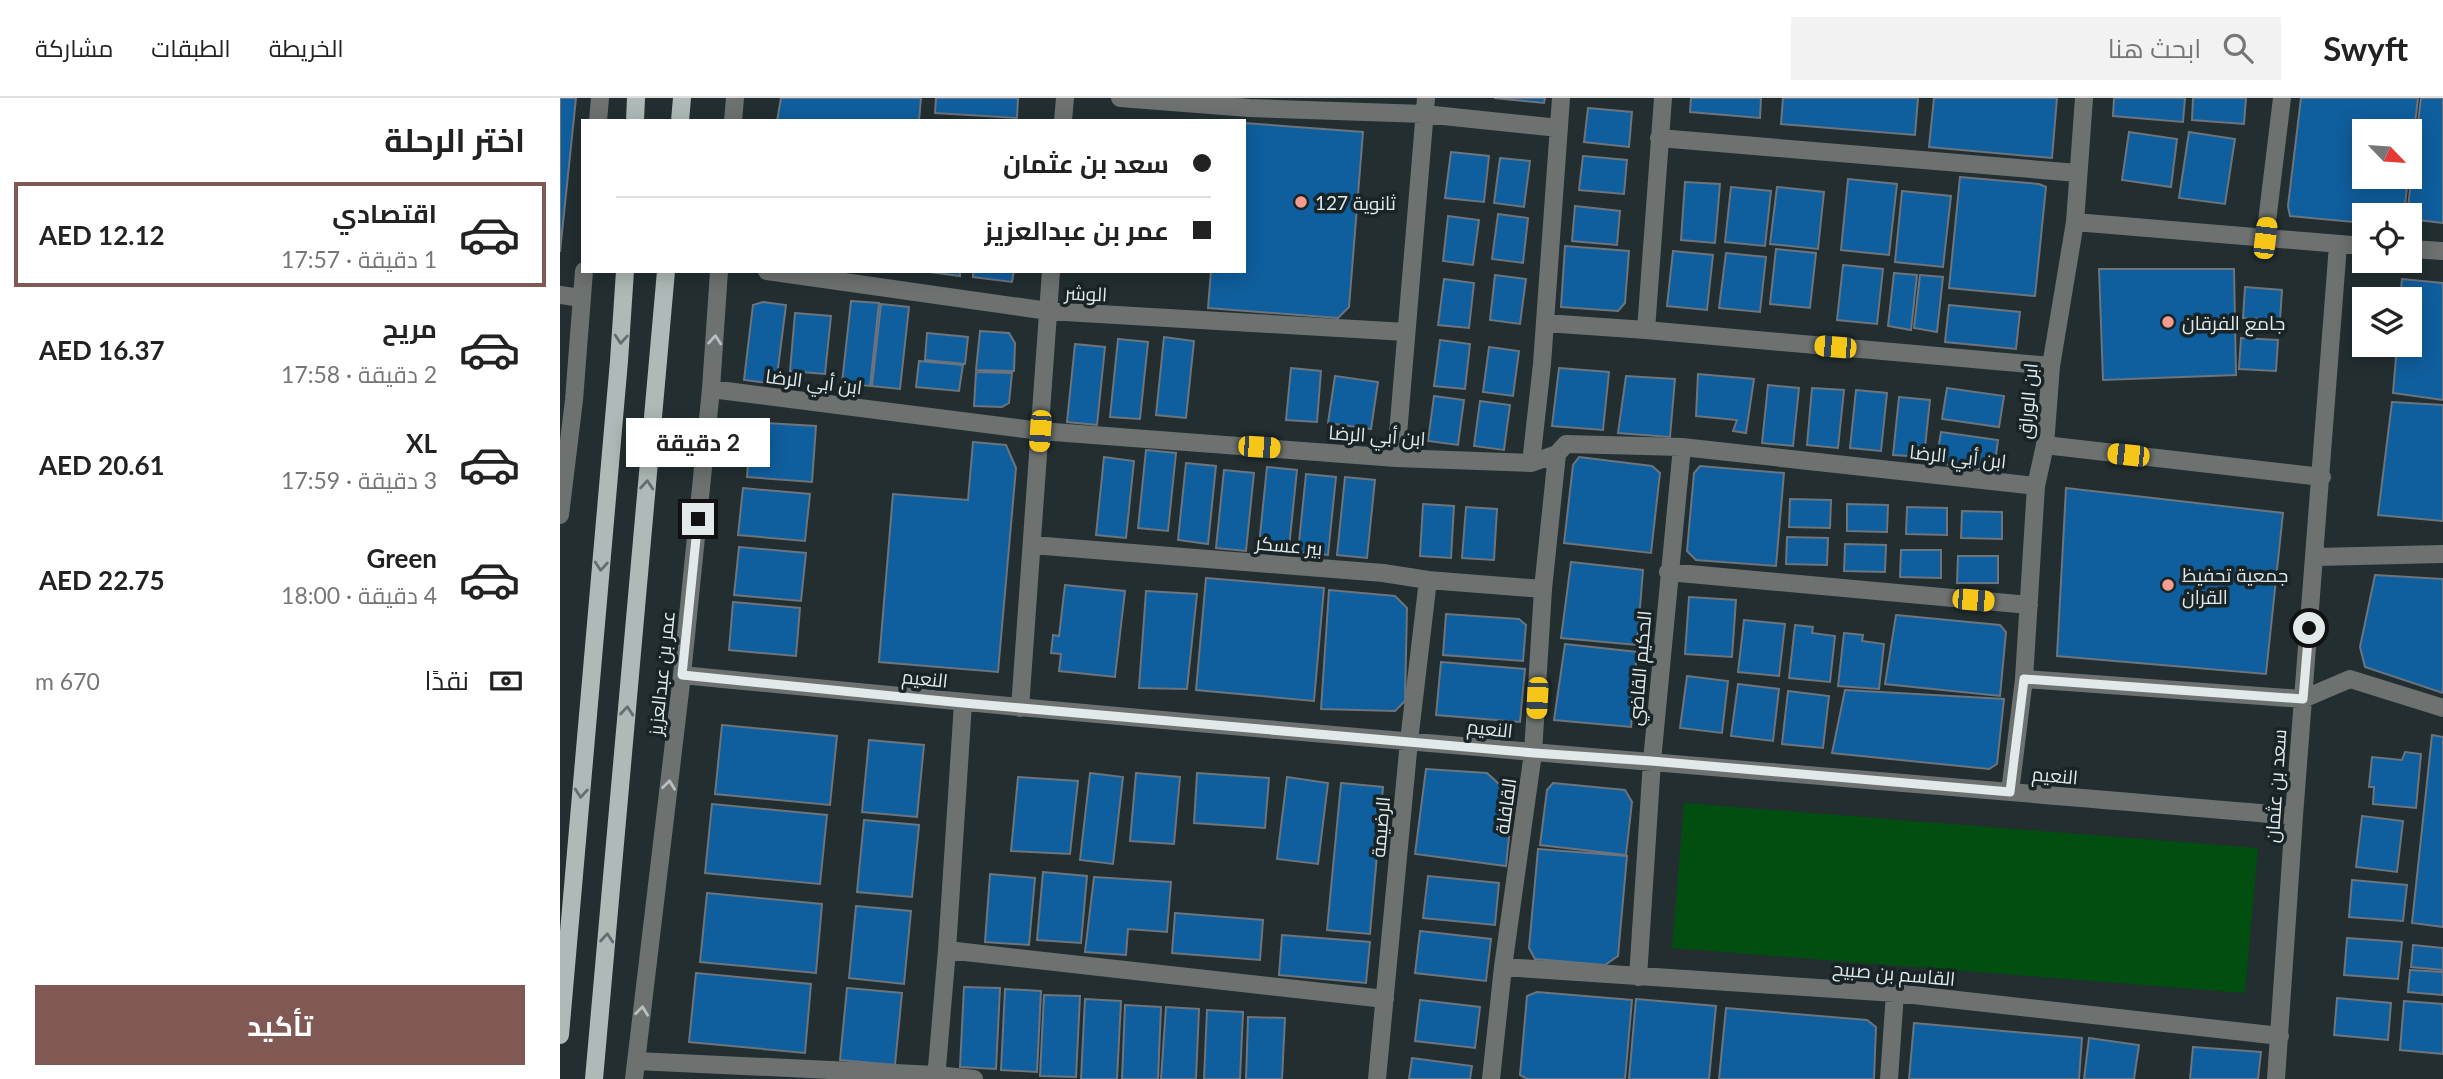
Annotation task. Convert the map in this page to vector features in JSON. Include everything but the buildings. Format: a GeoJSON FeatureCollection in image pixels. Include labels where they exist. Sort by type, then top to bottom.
{"type":"FeatureCollection","features":[{"type":"Feature","properties":{"kind":"main road"},"geometry":{"type":"LineString","coordinates":[[635,119],[636,98]]}},
{"type":"Feature","properties":{"kind":"main road"},"geometry":{"type":"LineString","coordinates":[[680,119],[682,98]]}},
{"type":"Feature","properties":{"kind":"main road"},"geometry":{"type":"LineString","coordinates":[[560,1035],[625,273]]}},
{"type":"Feature","properties":{"kind":"main road","name":"عمر بن عبدالعزيز"},"geometry":{"type":"LineString","coordinates":[[594,1079],[666,273]]}},
{"type":"Feature","properties":{"kind":"street"},"geometry":{"type":"LineString","coordinates":[[598,119],[600,98]]}},
{"type":"Feature","properties":{"kind":"street"},"geometry":{"type":"LineString","coordinates":[[733,119],[735,98]]}},
{"type":"Feature","properties":{"kind":"street"},"geometry":{"type":"LineString","coordinates":[[1063,119],[1065,98]]}},
{"type":"Feature","properties":{"kind":"street"},"geometry":{"type":"LineString","coordinates":[[1120,98],[1425,106],[1559,128]]}},
{"type":"Feature","properties":{"kind":"street"},"geometry":{"type":"LineString","coordinates":[[1531,463],[1545,323],[1561,98]]}},
{"type":"Feature","properties":{"kind":"street"},"geometry":{"type":"LineString","coordinates":[[1646,330],[1663,98]]}},
{"type":"Feature","properties":{"kind":"street","name":"ابن الوراق"},"geometry":{"type":"LineString","coordinates":[[2010,792],[2024,679],[2036,486],[2045,445],[2051,366],[2075,222],[2084,98]]}},
{"type":"Feature","properties":{"kind":"street"},"geometry":{"type":"LineString","coordinates":[[2265,238],[2282,98]]}},
{"type":"Feature","properties":{"kind":"street"},"geometry":{"type":"LineString","coordinates":[[1396,458],[1425,106]]}},
{"type":"Feature","properties":{"kind":"street"},"geometry":{"type":"LineString","coordinates":[[1659,138],[2078,173]]}},
{"type":"Feature","properties":{"kind":"street"},"geometry":{"type":"LineString","coordinates":[[2075,222],[2352,245]]}},
{"type":"Feature","properties":{"kind":"street","name":"سعد بن عثمان"},"geometry":{"type":"LineString","coordinates":[[2276,1079],[2339,244]]}},
{"type":"Feature","properties":{"kind":"street"},"geometry":{"type":"LineString","coordinates":[[2422,250],[2443,251]]}},
{"type":"Feature","properties":{"kind":"street"},"geometry":{"type":"LineString","coordinates":[[560,515],[567,399],[584,273]]}},
{"type":"Feature","properties":{"kind":"street","name":"عمر بن عبدالعزيز"},"geometry":{"type":"LineString","coordinates":[[635,1070],[682,675],[711,389],[719,273]]}},
{"type":"Feature","properties":{"kind":"street","name":"الوشر"},"geometry":{"type":"LineString","coordinates":[[781,273],[1048,311],[1405,332]]}},
{"type":"Feature","properties":{"kind":"street"},"geometry":{"type":"LineString","coordinates":[[1020,708],[1051,273]]}},
{"type":"Feature","properties":{"kind":"street"},"geometry":{"type":"LineString","coordinates":[[560,295],[581,298]]}},
{"type":"Feature","properties":{"kind":"street"},"geometry":{"type":"LineString","coordinates":[[1545,323],[2051,366]]}},
{"type":"Feature","properties":{"kind":"street","name":"ابن أبي الرضا"},"geometry":{"type":"LineString","coordinates":[[711,389],[1040,431],[1396,458],[1531,463],[1557,454],[1566,444],[1682,447],[2036,486]]}},
{"type":"Feature","properties":{"kind":"street"},"geometry":{"type":"LineString","coordinates":[[2045,445],[2322,477]]}},
{"type":"Feature","properties":{"kind":"street","name":"الحكيم القاضي"},"geometry":{"type":"LineString","coordinates":[[1638,977],[1651,761],[1682,447]]}},
{"type":"Feature","properties":{"kind":"street","name":"القافلة"},"geometry":{"type":"LineString","coordinates":[[1491,1079],[1503,967],[1534,753],[1543,589],[1557,454]]}},
{"type":"Feature","properties":{"kind":"street","name":"بير عسكر"},"geometry":{"type":"LineString","coordinates":[[1032,545],[1543,589]]}},
{"type":"Feature","properties":{"kind":"street"},"geometry":{"type":"LineString","coordinates":[[2315,557],[2443,554]]}},
{"type":"Feature","properties":{"kind":"street"},"geometry":{"type":"LineString","coordinates":[[1668,572],[2029,605]]}},
{"type":"Feature","properties":{"kind":"street","name":"الرضيمة"},"geometry":{"type":"LineString","coordinates":[[1377,1079],[1409,741],[1428,580]]}},
{"type":"Feature","properties":{"kind":"street","name":"النعيم"},"geometry":{"type":"LineString","coordinates":[[682,675],[963,703],[1534,753],[2294,816]]}},
{"type":"Feature","properties":{"kind":"street"},"geometry":{"type":"LineString","coordinates":[[2024,679],[2303,699],[2350,679],[2443,708]]}},
{"type":"Feature","properties":{"kind":"street"},"geometry":{"type":"LineString","coordinates":[[936,1077],[963,703]]}},
{"type":"Feature","properties":{"kind":"street"},"geometry":{"type":"LineString","coordinates":[[947,950],[1385,999]]}},
{"type":"Feature","properties":{"kind":"street","name":"القاسم بن صبيح"},"geometry":{"type":"LineString","coordinates":[[1503,967],[1895,993],[2280,1036]]}},
{"type":"Feature","properties":{"kind":"street"},"geometry":{"type":"LineString","coordinates":[[1889,1079],[1895,993]]}},
{"type":"Feature","properties":{"kind":"street"},"geometry":{"type":"LineString","coordinates":[[635,1070],[974,1079]]}},
{"type":"Feature","properties":{"kind":"green space"},"geometry":{"type":"Polygon","coordinates":[[[1684,803],[2258,848],[2245,993],[1672,948],[1684,803]]]}},
{"type":"Feature","properties":{"kind":"place","name":"ثانوية 127"},"geometry":{"type":"Point","coordinates":[1301,202]}},
{"type":"Feature","properties":{"kind":"place","name":"جامع الفرقان"},"geometry":{"type":"Point","coordinates":[2168,322]}},
{"type":"Feature","properties":{"kind":"place","name":"جمعية تحفيظ القران"},"geometry":{"type":"Point","coordinates":[2168,585]}},
{"type":"Feature","properties":{"kind":"route"},"geometry":{"type":"LineString","coordinates":[[698,519],[682,675],[963,703],[2010,792],[2024,679],[2303,699],[2309,628]]}}]}
